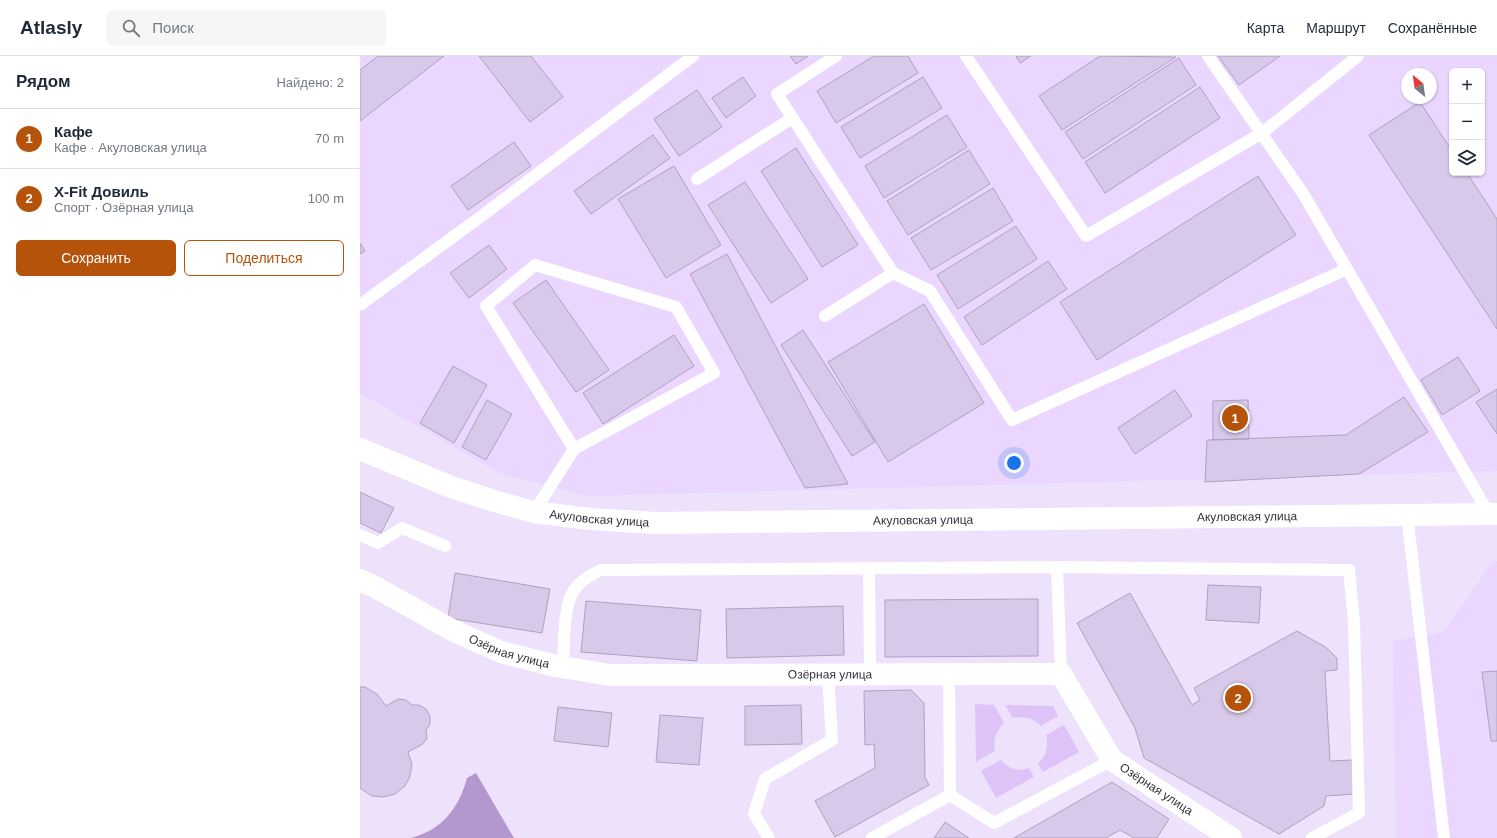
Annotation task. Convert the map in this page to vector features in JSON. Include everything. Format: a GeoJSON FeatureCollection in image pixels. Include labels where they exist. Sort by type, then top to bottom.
{"type":"FeatureCollection","features":[{"type":"Feature","properties":{"kind":"street","name":"Акуловская улица"},"geometry":{"type":"LineString","coordinates":[[360,449],[451,487],[534,512],[590,519],[656,523],[1493,514]]}},
{"type":"Feature","properties":{"kind":"street","name":"Озёрная улица"},"geometry":{"type":"LineString","coordinates":[[365,586],[452,630],[501,652],[562,668],[610,675],[1061,674],[1112,760],[1209,832],[1231,838]]}},
{"type":"Feature","properties":{"kind":"lane"},"geometry":{"type":"LineString","coordinates":[[360,306],[693,56]]}},
{"type":"Feature","properties":{"kind":"lane"},"geometry":{"type":"LineString","coordinates":[[836,56],[777,94],[893,273],[930,292],[1012,420],[1347,269]]}},
{"type":"Feature","properties":{"kind":"lane"},"geometry":{"type":"LineString","coordinates":[[966,56],[1086,236],[1262,133],[1358,56]]}},
{"type":"Feature","properties":{"kind":"lane"},"geometry":{"type":"LineString","coordinates":[[1208,56],[1304,195],[1493,514]]}},
{"type":"Feature","properties":{"kind":"lane"},"geometry":{"type":"LineString","coordinates":[[697,179],[792,118]]}},
{"type":"Feature","properties":{"kind":"lane"},"geometry":{"type":"LineString","coordinates":[[534,512],[574,449],[714,373],[676,307],[535,266],[486,306],[574,449]]}},
{"type":"Feature","properties":{"kind":"lane"},"geometry":{"type":"LineString","coordinates":[[825,316],[893,273]]}},
{"type":"Feature","properties":{"kind":"lane"},"geometry":{"type":"LineString","coordinates":[[1407,514],[1444,838]]}},
{"type":"Feature","properties":{"kind":"lane"},"geometry":{"type":"LineString","coordinates":[[360,536],[378,543],[402,528],[445,546]]}},
{"type":"Feature","properties":{"kind":"lane"},"geometry":{"type":"LineString","coordinates":[[1057,567],[1061,674]]}},
{"type":"Feature","properties":{"kind":"lane"},"geometry":{"type":"LineString","coordinates":[[562,668],[567,605],[573,590],[586,577],[601,570],[1057,567],[1349,570],[1354,622],[1358,814],[1312,838]]}},
{"type":"Feature","properties":{"kind":"lane"},"geometry":{"type":"LineString","coordinates":[[869,569],[870,675]]}},
{"type":"Feature","properties":{"kind":"lane"},"geometry":{"type":"LineString","coordinates":[[949,674],[950,795]]}},
{"type":"Feature","properties":{"kind":"lane"},"geometry":{"type":"LineString","coordinates":[[769,838],[754,814],[765,779],[832,740],[828,675]]}},
{"type":"Feature","properties":{"kind":"lane"},"geometry":{"type":"LineString","coordinates":[[950,795],[994,823],[1112,760]]}},
{"type":"Feature","properties":{"kind":"lane"},"geometry":{"type":"LineString","coordinates":[[872,838],[950,795]]}},
{"type":"Feature","properties":{"kind":"shaded area"},"geometry":{"type":"Polygon","coordinates":[[[360,56],[1497,56],[1497,471],[588,496],[499,473],[360,393],[360,56]]]}},
{"type":"Feature","properties":{"kind":"shaded area"},"geometry":{"type":"Polygon","coordinates":[[[1493,561],[1497,561],[1497,838],[1396,838],[1393,641],[1444,632],[1493,561]]]}},
{"type":"Feature","properties":{"kind":"shaded area"},"geometry":{"type":"Polygon","coordinates":[[[975,704],[994,705],[1004,723],[996,736],[994,743],[995,751],[976,762],[975,704]]]}},
{"type":"Feature","properties":{"kind":"shaded area"},"geometry":{"type":"Polygon","coordinates":[[[1005,705],[1053,706],[1058,716],[1041,726],[1028,718],[1013,718],[1005,705]]]}},
{"type":"Feature","properties":{"kind":"shaded area"},"geometry":{"type":"Polygon","coordinates":[[[1064,725],[1079,752],[1043,772],[1038,764],[1046,751],[1046,735],[1064,725]]]}},
{"type":"Feature","properties":{"kind":"shaded area"},"geometry":{"type":"Polygon","coordinates":[[[1001,760],[1010,768],[1021,770],[1029,768],[1034,777],[996,798],[981,771],[1001,760]]]}},
{"type":"Feature","properties":{"kind":"shaded area"},"geometry":{"type":"Polygon","coordinates":[[[476,773],[514,838],[411,838],[432,829],[448,816],[464,789],[467,778],[476,773]]]}},
{"type":"Feature","properties":{"kind":"building"},"geometry":{"type":"Polygon","coordinates":[[[378,56],[444,56],[360,121],[360,70],[378,56]]]}},
{"type":"Feature","properties":{"kind":"building"},"geometry":{"type":"Polygon","coordinates":[[[479,56],[531,56],[563,97],[530,122],[479,56]]]}},
{"type":"Feature","properties":{"kind":"building"},"geometry":{"type":"Polygon","coordinates":[[[790,56],[808,56],[796,64],[790,56]]]}},
{"type":"Feature","properties":{"kind":"building"},"geometry":{"type":"Polygon","coordinates":[[[874,56],[908,56],[918,73],[836,123],[817,91],[874,56]]]}},
{"type":"Feature","properties":{"kind":"building"},"geometry":{"type":"Polygon","coordinates":[[[1016,56],[1031,56],[1020,63],[1016,56]]]}},
{"type":"Feature","properties":{"kind":"building"},"geometry":{"type":"Polygon","coordinates":[[[1100,56],[1176,57],[1062,130],[1039,96],[1100,56]]]}},
{"type":"Feature","properties":{"kind":"building"},"geometry":{"type":"Polygon","coordinates":[[[1218,56],[1280,56],[1239,85],[1218,56]]]}},
{"type":"Feature","properties":{"kind":"building"},"geometry":{"type":"Polygon","coordinates":[[[1179,58],[1196,85],[1083,159],[1065,132],[1179,58]]]}},
{"type":"Feature","properties":{"kind":"building"},"geometry":{"type":"Polygon","coordinates":[[[743,77],[756,96],[726,118],[712,98],[743,77]]]}},
{"type":"Feature","properties":{"kind":"building"},"geometry":{"type":"Polygon","coordinates":[[[923,77],[942,108],[860,158],[841,127],[923,77]]]}},
{"type":"Feature","properties":{"kind":"building"},"geometry":{"type":"Polygon","coordinates":[[[1200,87],[1220,118],[1105,193],[1085,162],[1200,87]]]}},
{"type":"Feature","properties":{"kind":"building"},"geometry":{"type":"Polygon","coordinates":[[[697,90],[722,127],[679,156],[654,119],[697,90]]]}},
{"type":"Feature","properties":{"kind":"building"},"geometry":{"type":"Polygon","coordinates":[[[1417,104],[1421,104],[1449,146],[1449,176],[1469,176],[1497,219],[1497,329],[1369,135],[1417,104]]]}},
{"type":"Feature","properties":{"kind":"building"},"geometry":{"type":"Polygon","coordinates":[[[947,115],[967,147],[884,198],[865,166],[947,115]]]}},
{"type":"Feature","properties":{"kind":"building"},"geometry":{"type":"Polygon","coordinates":[[[653,135],[670,158],[591,214],[574,191],[653,135]]]}},
{"type":"Feature","properties":{"kind":"building"},"geometry":{"type":"Polygon","coordinates":[[[514,142],[531,166],[468,210],[451,186],[514,142]]]}},
{"type":"Feature","properties":{"kind":"building"},"geometry":{"type":"Polygon","coordinates":[[[796,148],[858,245],[822,267],[761,171],[796,148]]]}},
{"type":"Feature","properties":{"kind":"building"},"geometry":{"type":"Polygon","coordinates":[[[969,150],[990,184],[908,235],[887,201],[969,150]]]}},
{"type":"Feature","properties":{"kind":"building"},"geometry":{"type":"Polygon","coordinates":[[[674,166],[721,245],[666,278],[618,199],[674,166]]]}},
{"type":"Feature","properties":{"kind":"building"},"geometry":{"type":"Polygon","coordinates":[[[1258,176],[1296,235],[1097,360],[1060,302],[1258,176]]]}},
{"type":"Feature","properties":{"kind":"building"},"geometry":{"type":"Polygon","coordinates":[[[745,182],[808,279],[771,303],[708,205],[745,182]]]}},
{"type":"Feature","properties":{"kind":"building"},"geometry":{"type":"Polygon","coordinates":[[[993,188],[1013,221],[931,270],[911,238],[993,188]]]}},
{"type":"Feature","properties":{"kind":"building"},"geometry":{"type":"Polygon","coordinates":[[[1016,226],[1037,259],[958,309],[937,275],[1016,226]]]}},
{"type":"Feature","properties":{"kind":"building"},"geometry":{"type":"Polygon","coordinates":[[[360,243],[365,251],[360,254],[360,243]]]}},
{"type":"Feature","properties":{"kind":"building"},"geometry":{"type":"Polygon","coordinates":[[[489,245],[507,269],[469,298],[450,273],[489,245]]]}},
{"type":"Feature","properties":{"kind":"building"},"geometry":{"type":"Polygon","coordinates":[[[727,254],[848,484],[805,488],[690,274],[727,254]]]}},
{"type":"Feature","properties":{"kind":"building"},"geometry":{"type":"Polygon","coordinates":[[[1048,261],[1067,289],[982,345],[964,317],[1048,261]]]}},
{"type":"Feature","properties":{"kind":"building"},"geometry":{"type":"Polygon","coordinates":[[[546,280],[609,370],[576,392],[513,303],[546,280]]]}},
{"type":"Feature","properties":{"kind":"building"},"geometry":{"type":"Polygon","coordinates":[[[924,304],[984,403],[888,462],[828,362],[924,304]]]}},
{"type":"Feature","properties":{"kind":"building"},"geometry":{"type":"Polygon","coordinates":[[[803,330],[875,442],[852,456],[781,345],[803,330]]]}},
{"type":"Feature","properties":{"kind":"building"},"geometry":{"type":"Polygon","coordinates":[[[674,335],[694,366],[603,424],[583,393],[674,335]]]}},
{"type":"Feature","properties":{"kind":"building"},"geometry":{"type":"Polygon","coordinates":[[[1458,357],[1480,391],[1442,415],[1421,380],[1458,357]]]}},
{"type":"Feature","properties":{"kind":"building"},"geometry":{"type":"Polygon","coordinates":[[[453,366],[487,385],[454,443],[420,423],[453,366]]]}},
{"type":"Feature","properties":{"kind":"building"},"geometry":{"type":"Polygon","coordinates":[[[1497,389],[1497,434],[1476,402],[1497,389]]]}},
{"type":"Feature","properties":{"kind":"building"},"geometry":{"type":"Polygon","coordinates":[[[1175,390],[1192,416],[1135,454],[1118,428],[1175,390]]]}},
{"type":"Feature","properties":{"kind":"building"},"geometry":{"type":"Polygon","coordinates":[[[1404,397],[1428,432],[1359,474],[1205,482],[1207,440],[1346,435],[1404,397]]]}},
{"type":"Feature","properties":{"kind":"building"},"geometry":{"type":"Polygon","coordinates":[[[487,400],[512,414],[486,460],[462,447],[487,400]]]}},
{"type":"Feature","properties":{"kind":"building"},"geometry":{"type":"Polygon","coordinates":[[[1248,400],[1249,439],[1213,440],[1213,401],[1248,400]]]}},
{"type":"Feature","properties":{"kind":"building"},"geometry":{"type":"Polygon","coordinates":[[[360,492],[394,508],[381,533],[360,523],[360,492]]]}},
{"type":"Feature","properties":{"kind":"building"},"geometry":{"type":"Polygon","coordinates":[[[455,573],[550,589],[542,633],[448,618],[455,573]]]}},
{"type":"Feature","properties":{"kind":"building"},"geometry":{"type":"Polygon","coordinates":[[[1208,585],[1261,587],[1259,623],[1206,620],[1208,585]]]}},
{"type":"Feature","properties":{"kind":"building"},"geometry":{"type":"Polygon","coordinates":[[[1130,593],[1192,705],[1200,700],[1194,688],[1297,631],[1327,648],[1337,658],[1337,670],[1325,671],[1330,761],[1352,760],[1354,794],[1326,796],[1324,806],[1279,834],[1144,758],[1135,728],[1077,623],[1130,593]]]}},
{"type":"Feature","properties":{"kind":"building"},"geometry":{"type":"Polygon","coordinates":[[[1038,599],[1038,656],[885,657],[885,600],[1038,599]]]}},
{"type":"Feature","properties":{"kind":"building"},"geometry":{"type":"Polygon","coordinates":[[[586,601],[701,610],[697,661],[581,652],[586,601]]]}},
{"type":"Feature","properties":{"kind":"building"},"geometry":{"type":"Polygon","coordinates":[[[843,606],[844,655],[727,658],[726,609],[843,606]]]}},
{"type":"Feature","properties":{"kind":"building"},"geometry":{"type":"Polygon","coordinates":[[[1497,671],[1497,741],[1491,741],[1482,672],[1497,671]]]}},
{"type":"Feature","properties":{"kind":"building"},"geometry":{"type":"Polygon","coordinates":[[[360,687],[365,687],[377,694],[386,706],[398,699],[406,700],[412,705],[419,705],[426,709],[430,716],[430,724],[426,730],[427,738],[423,744],[408,752],[412,764],[410,776],[405,786],[395,794],[384,797],[372,796],[360,788],[360,687]]]}},
{"type":"Feature","properties":{"kind":"building"},"geometry":{"type":"Polygon","coordinates":[[[911,690],[924,703],[924,775],[929,785],[835,837],[815,801],[875,768],[874,744],[865,745],[864,691],[911,690]]]}},
{"type":"Feature","properties":{"kind":"building"},"geometry":{"type":"Polygon","coordinates":[[[801,705],[802,744],[745,745],[745,706],[801,705]]]}},
{"type":"Feature","properties":{"kind":"building"},"geometry":{"type":"Polygon","coordinates":[[[558,707],[612,713],[608,747],[554,741],[558,707]]]}},
{"type":"Feature","properties":{"kind":"building"},"geometry":{"type":"Polygon","coordinates":[[[660,715],[703,718],[699,765],[656,762],[660,715]]]}},
{"type":"Feature","properties":{"kind":"building"},"geometry":{"type":"Polygon","coordinates":[[[1112,782],[1169,819],[1157,838],[1134,838],[1120,830],[1106,838],[1014,838],[1112,782]]]}},
{"type":"Feature","properties":{"kind":"building"},"geometry":{"type":"Polygon","coordinates":[[[945,822],[969,838],[934,838],[945,822]]]}},
{"type":"Feature","properties":{"kind":"place","name":"Кафе"},"geometry":{"type":"Point","coordinates":[1235,418]}},
{"type":"Feature","properties":{"kind":"place","name":"X-Fit Довиль"},"geometry":{"type":"Point","coordinates":[1238,698]}}]}
